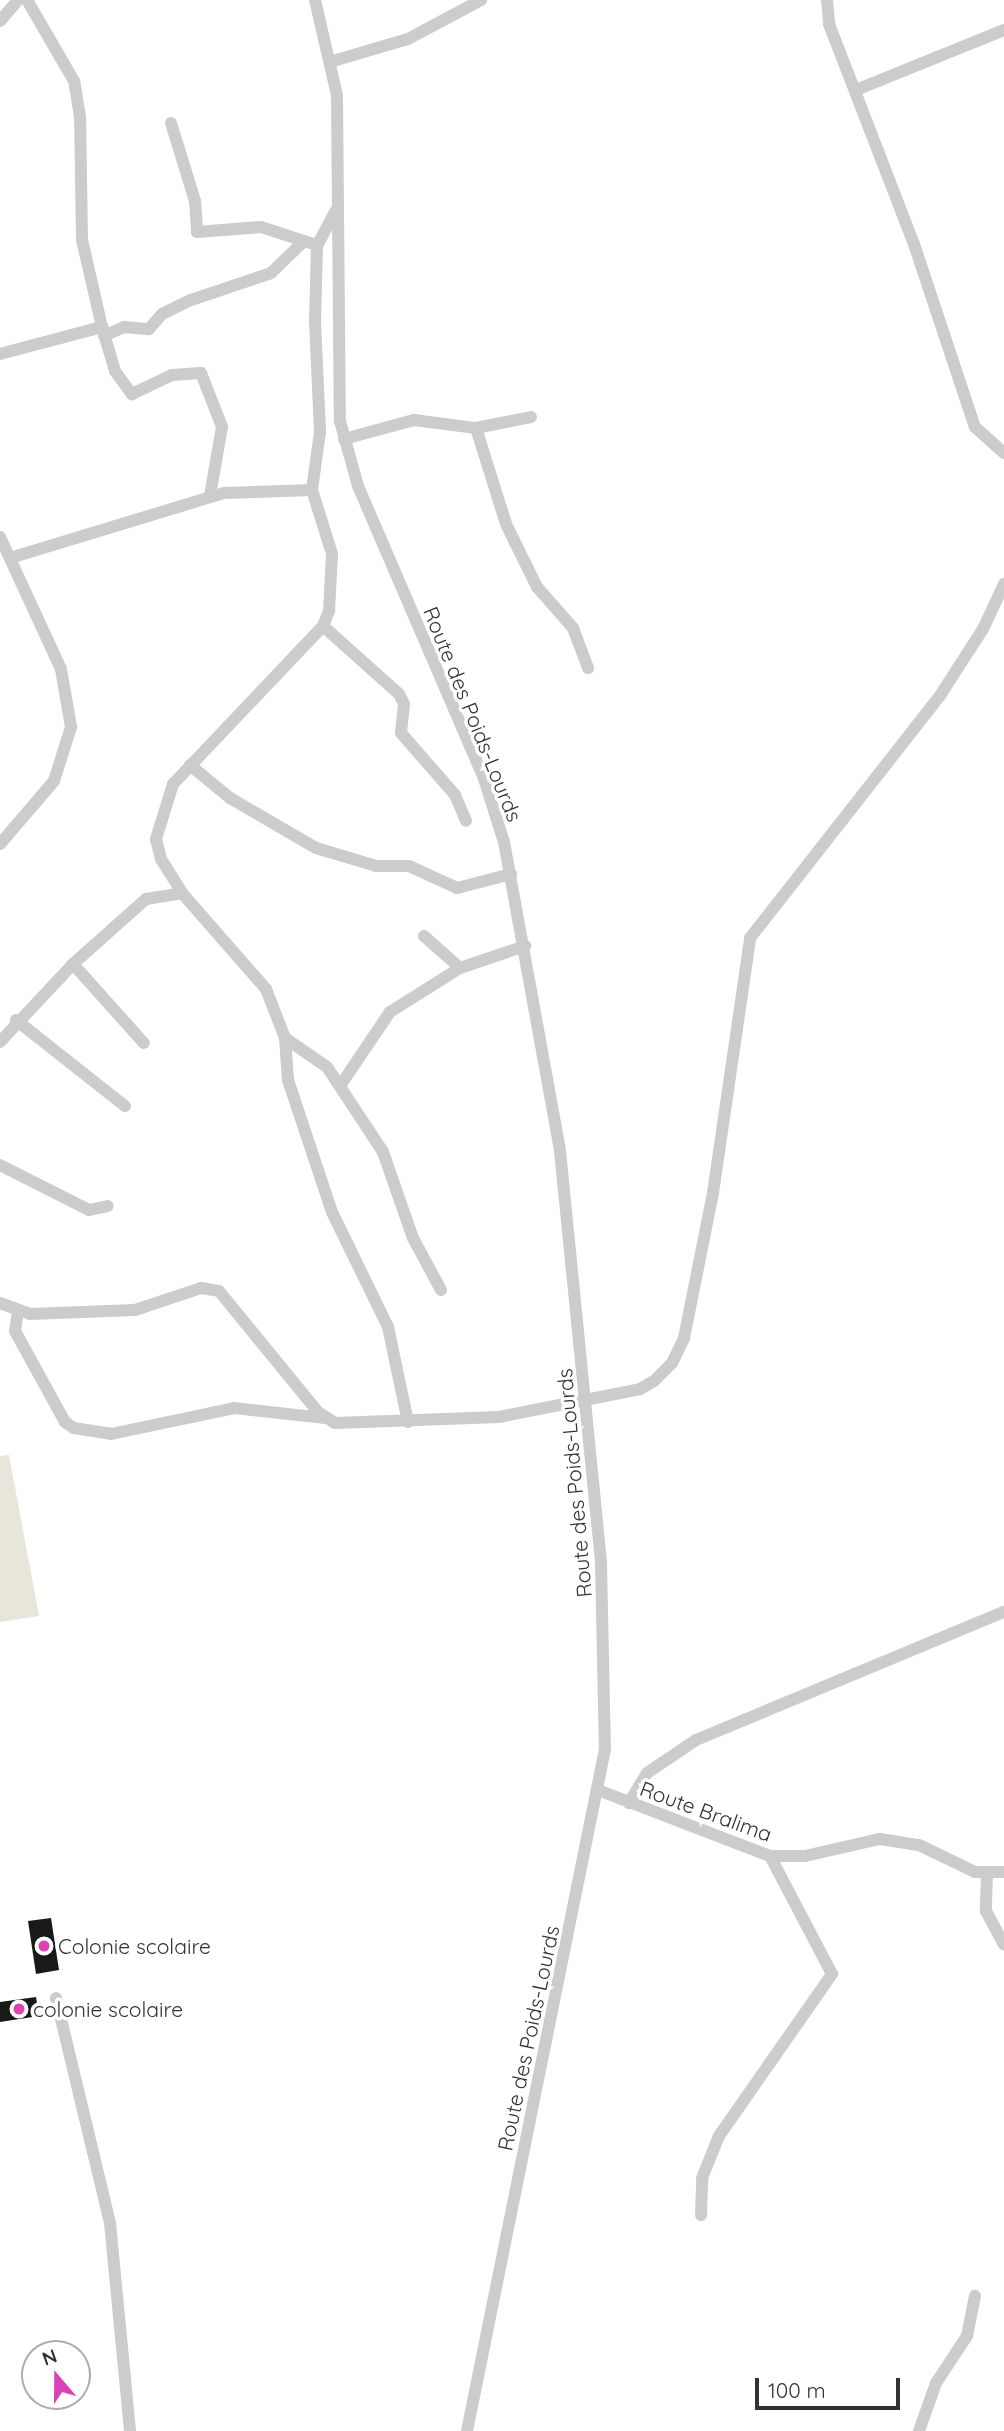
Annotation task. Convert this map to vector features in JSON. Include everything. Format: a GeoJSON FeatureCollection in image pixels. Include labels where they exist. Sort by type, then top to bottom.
{"type":"FeatureCollection","features":[{"type":"Feature","properties":{"kind":"street"},"geometry":{"type":"LineString","coordinates":[[0,21],[18,0]]}},
{"type":"Feature","properties":{"kind":"street"},"geometry":{"type":"LineString","coordinates":[[27,0],[74,81],[80,117],[82,240],[103,332],[115,371],[132,394],[172,375],[201,373],[222,426],[210,496]]}},
{"type":"Feature","properties":{"kind":"street","name":"Route des Poids-Lourds"},"geometry":{"type":"LineString","coordinates":[[316,0],[332,61],[336,357],[344,439],[383,548],[484,779],[511,874],[560,1151],[585,1398],[607,1667],[598,1790],[467,2431]]}},
{"type":"Feature","properties":{"kind":"street"},"geometry":{"type":"LineString","coordinates":[[332,61],[408,39],[481,0]]}},
{"type":"Feature","properties":{"kind":"street"},"geometry":{"type":"LineString","coordinates":[[827,0],[830,24],[856,90],[975,427],[1004,453]]}},
{"type":"Feature","properties":{"kind":"street"},"geometry":{"type":"LineString","coordinates":[[856,90],[1004,30]]}},
{"type":"Feature","properties":{"kind":"street"},"geometry":{"type":"LineString","coordinates":[[171,123],[195,201],[197,232],[261,227],[311,243]]}},
{"type":"Feature","properties":{"kind":"street"},"geometry":{"type":"LineString","coordinates":[[0,354],[124,327],[149,329],[162,314],[191,300],[270,273],[311,243],[336,210]]}},
{"type":"Feature","properties":{"kind":"street"},"geometry":{"type":"LineString","coordinates":[[311,243],[320,432],[312,490],[330,538],[335,578],[323,626],[190,765],[166,795],[156,839],[161,859],[182,893],[260,978],[285,1038],[284,1064],[296,1107],[341,1234],[384,1317],[408,1422]]}},
{"type":"Feature","properties":{"kind":"street"},"geometry":{"type":"LineString","coordinates":[[344,439],[414,420],[476,428],[531,417]]}},
{"type":"Feature","properties":{"kind":"street"},"geometry":{"type":"LineString","coordinates":[[476,428],[506,524],[537,587],[573,628],[589,668]]}},
{"type":"Feature","properties":{"kind":"street"},"geometry":{"type":"LineString","coordinates":[[10,558],[210,496],[312,490]]}},
{"type":"Feature","properties":{"kind":"street"},"geometry":{"type":"LineString","coordinates":[[0,844],[54,781],[71,727],[61,669],[1,542]]}},
{"type":"Feature","properties":{"kind":"street"},"geometry":{"type":"LineString","coordinates":[[18,1312],[15,1331],[65,1422],[74,1428],[111,1434],[234,1408],[325,1418],[335,1423],[478,1420],[647,1385],[680,1350],[705,1239],[733,1035],[754,929],[941,694],[984,629],[1004,584]]}},
{"type":"Feature","properties":{"kind":"street"},"geometry":{"type":"LineString","coordinates":[[323,626],[399,694],[404,704],[401,733],[455,795],[466,821]]}},
{"type":"Feature","properties":{"kind":"street"},"geometry":{"type":"LineString","coordinates":[[190,765],[230,799],[316,848],[376,866],[410,866],[457,888],[511,874]]}},
{"type":"Feature","properties":{"kind":"street"},"geometry":{"type":"LineString","coordinates":[[0,1042],[16,1020],[73,964],[146,899],[182,893]]}},
{"type":"Feature","properties":{"kind":"street"},"geometry":{"type":"LineString","coordinates":[[424,936],[460,968]]}},
{"type":"Feature","properties":{"kind":"street"},"geometry":{"type":"LineString","coordinates":[[340,1086],[390,1012],[460,968],[525,946]]}},
{"type":"Feature","properties":{"kind":"street"},"geometry":{"type":"LineString","coordinates":[[73,964],[144,1043]]}},
{"type":"Feature","properties":{"kind":"street"},"geometry":{"type":"LineString","coordinates":[[16,1020],[125,1106]]}},
{"type":"Feature","properties":{"kind":"street"},"geometry":{"type":"LineString","coordinates":[[285,1038],[317,1056],[383,1152],[413,1238],[440,1290]]}},
{"type":"Feature","properties":{"kind":"street"},"geometry":{"type":"LineString","coordinates":[[0,1165],[89,1210],[108,1206]]}},
{"type":"Feature","properties":{"kind":"street"},"geometry":{"type":"LineString","coordinates":[[0,1303],[18,1312],[135,1310],[201,1288],[219,1291],[325,1418]]}},
{"type":"Feature","properties":{"kind":"street"},"geometry":{"type":"LineString","coordinates":[[629,1803],[647,1773],[696,1740],[1004,1612]]}},
{"type":"Feature","properties":{"kind":"street","name":"Route Bralima"},"geometry":{"type":"LineString","coordinates":[[598,1790],[770,1856],[804,1857],[880,1839],[919,1846],[987,1874],[1004,1872]]}},
{"type":"Feature","properties":{"kind":"street"},"geometry":{"type":"LineString","coordinates":[[701,2215],[702,2178],[719,2136],[832,1974],[770,1856]]}},
{"type":"Feature","properties":{"kind":"street"},"geometry":{"type":"LineString","coordinates":[[987,1874],[986,1910],[1004,1945]]}},
{"type":"Feature","properties":{"kind":"street"},"geometry":{"type":"LineString","coordinates":[[56,1998],[110,2223],[130,2431]]}},
{"type":"Feature","properties":{"kind":"street"},"geometry":{"type":"LineString","coordinates":[[919,2431],[936,2383],[967,2336],[975,2296]]}},
{"type":"Feature","properties":{"kind":"shaded area"},"geometry":{"type":"Polygon","coordinates":[[[9,1455],[39,1616],[0,1622],[0,1456],[9,1455]]]}},
{"type":"Feature","properties":{"kind":"building","name":"Colonie scolaire"},"geometry":{"type":"Polygon","coordinates":[[[51,1918],[59,1970],[36,1974],[28,1921],[51,1918]]]}},
{"type":"Feature","properties":{"kind":"building","name":"colonie scolaire"},"geometry":{"type":"Polygon","coordinates":[[[36,1997],[39,2016],[0,2022],[0,2002],[36,1997]]]}},
{"type":"Feature","properties":{"kind":"place","name":"Colonie scolaire"},"geometry":{"type":"Point","coordinates":[44,1946]}},
{"type":"Feature","properties":{"kind":"place","name":"colonie scolaire"},"geometry":{"type":"Point","coordinates":[19,2009]}}]}
